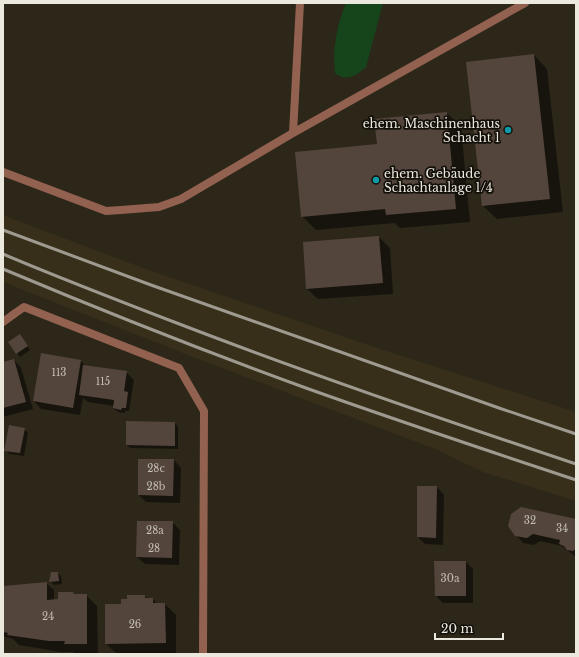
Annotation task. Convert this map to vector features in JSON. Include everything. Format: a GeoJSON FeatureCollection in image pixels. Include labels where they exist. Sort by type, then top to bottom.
{"type":"FeatureCollection","features":[{"type":"Feature","properties":{"kind":"street"},"geometry":{"type":"LineString","coordinates":[[293,133],[300,3]]}},
{"type":"Feature","properties":{"kind":"street"},"geometry":{"type":"LineString","coordinates":[[3,172],[106,210],[159,207],[181,199],[293,133],[525,3]]}},
{"type":"Feature","properties":{"kind":"street"},"geometry":{"type":"LineString","coordinates":[[3,322],[24,307],[179,368],[204,411],[203,654]]}},
{"type":"Feature","properties":{"kind":"shaded area"},"geometry":{"type":"Polygon","coordinates":[[[3,215],[143,268],[374,347],[576,412],[576,501],[483,472],[435,449],[198,359],[3,282],[3,215]]]}},
{"type":"Feature","properties":{"kind":"green space"},"geometry":{"type":"Polygon","coordinates":[[[346,3],[383,3],[366,67],[351,77],[339,76],[335,73],[334,64],[336,37],[346,3]]]}},
{"type":"Feature","properties":{"kind":"building","name":"ehem. Maschinenhaus Schacht 1"},"geometry":{"type":"Polygon","coordinates":[[[534,54],[550,199],[482,206],[466,62],[534,54]]]}},
{"type":"Feature","properties":{"kind":"building","name":"ehem. Gebäude Schachtanlage 1/4"},"geometry":{"type":"Polygon","coordinates":[[[447,112],[456,209],[386,215],[385,209],[301,217],[295,152],[377,144],[374,119],[447,112]]]}},
{"type":"Feature","properties":{"kind":"building"},"geometry":{"type":"Polygon","coordinates":[[[379,236],[383,283],[306,289],[303,242],[379,236]]]}},
{"type":"Feature","properties":{"kind":"building"},"geometry":{"type":"Polygon","coordinates":[[[20,334],[28,346],[16,354],[8,342],[20,334]]]}},
{"type":"Feature","properties":{"kind":"building"},"geometry":{"type":"Polygon","coordinates":[[[41,353],[81,360],[73,408],[33,401],[41,353]]]}},
{"type":"Feature","properties":{"kind":"building"},"geometry":{"type":"Polygon","coordinates":[[[14,359],[26,402],[3,408],[3,362],[14,359]]]}},
{"type":"Feature","properties":{"kind":"building"},"geometry":{"type":"Polygon","coordinates":[[[83,365],[127,371],[124,391],[128,392],[126,408],[122,408],[121,410],[113,408],[114,400],[79,395],[83,365]]]}},
{"type":"Feature","properties":{"kind":"building"},"geometry":{"type":"Polygon","coordinates":[[[126,421],[175,422],[175,446],[126,445],[126,421]]]}},
{"type":"Feature","properties":{"kind":"building"},"geometry":{"type":"Polygon","coordinates":[[[9,425],[25,428],[20,453],[4,451],[9,425]]]}},
{"type":"Feature","properties":{"kind":"building"},"geometry":{"type":"Polygon","coordinates":[[[138,459],[174,459],[173,496],[138,495],[138,459]]]}},
{"type":"Feature","properties":{"kind":"building"},"geometry":{"type":"Polygon","coordinates":[[[417,486],[437,486],[436,538],[417,537],[417,486]]]}},
{"type":"Feature","properties":{"kind":"building"},"geometry":{"type":"Polygon","coordinates":[[[521,507],[576,519],[576,549],[573,551],[567,550],[564,546],[559,544],[560,540],[533,534],[527,538],[515,536],[508,526],[511,514],[521,507]]]}},
{"type":"Feature","properties":{"kind":"building"},"geometry":{"type":"Polygon","coordinates":[[[137,521],[173,521],[172,558],[136,557],[137,521]]]}},
{"type":"Feature","properties":{"kind":"building"},"geometry":{"type":"Polygon","coordinates":[[[434,561],[466,561],[466,596],[435,596],[434,561]]]}},
{"type":"Feature","properties":{"kind":"building"},"geometry":{"type":"Polygon","coordinates":[[[51,572],[58,572],[59,581],[49,582],[51,572]]]}},
{"type":"Feature","properties":{"kind":"building"},"geometry":{"type":"Polygon","coordinates":[[[47,582],[47,600],[58,599],[58,592],[87,594],[87,644],[64,644],[65,641],[49,641],[7,635],[8,633],[3,632],[3,586],[47,582]]]}},
{"type":"Feature","properties":{"kind":"building"},"geometry":{"type":"Polygon","coordinates":[[[127,595],[145,595],[145,598],[153,598],[153,603],[165,603],[166,643],[105,644],[105,604],[121,604],[121,599],[127,599],[127,595]]]}},
{"type":"Feature","properties":{"kind":"railway"},"geometry":{"type":"LineString","coordinates":[[3,230],[151,285],[576,434]]}},
{"type":"Feature","properties":{"kind":"railway"},"geometry":{"type":"LineString","coordinates":[[3,254],[115,299],[280,362],[576,464]]}},
{"type":"Feature","properties":{"kind":"railway"},"geometry":{"type":"LineString","coordinates":[[3,269],[268,374],[339,400],[576,480]]}},
{"type":"Feature","properties":{"kind":"place","name":"ehem. Maschinenhaus Schacht 1"},"geometry":{"type":"Point","coordinates":[508,130]}},
{"type":"Feature","properties":{"kind":"place","name":"ehem. Gebäude Schachtanlage 1/4"},"geometry":{"type":"Point","coordinates":[376,180]}}]}
